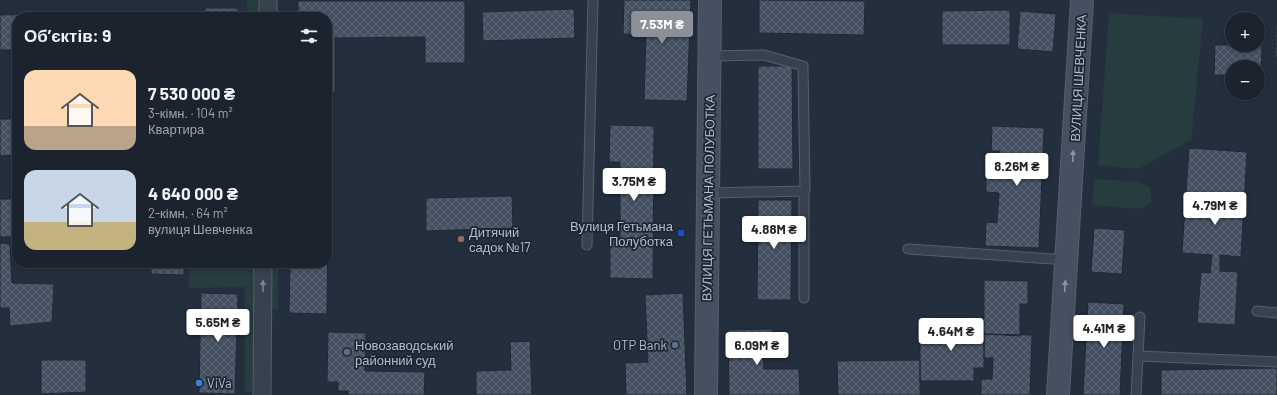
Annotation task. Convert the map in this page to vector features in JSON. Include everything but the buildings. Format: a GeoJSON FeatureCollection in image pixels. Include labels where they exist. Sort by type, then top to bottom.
{"type":"FeatureCollection","features":[{"type":"Feature","properties":{"kind":"main road","name":"ВУЛИЦЯ ГЕТЬМАНА ПОЛУБОТКА"},"geometry":{"type":"LineString","coordinates":[[706,395],[710,0]]}},
{"type":"Feature","properties":{"kind":"main road","name":"ВУЛИЦЯ ШЕВЧЕНКА"},"geometry":{"type":"LineString","coordinates":[[1058,395],[1082,0]]}},
{"type":"Feature","properties":{"kind":"street"},"geometry":{"type":"LineString","coordinates":[[268,0],[268,12]]}},
{"type":"Feature","properties":{"kind":"street"},"geometry":{"type":"LineString","coordinates":[[262,395],[263,268]]}},
{"type":"Feature","properties":{"kind":"lane"},"geometry":{"type":"LineString","coordinates":[[586,244],[592,0]]}},
{"type":"Feature","properties":{"kind":"lane"},"geometry":{"type":"LineString","coordinates":[[710,56],[764,55],[803,66],[804,298]]}},
{"type":"Feature","properties":{"kind":"lane"},"geometry":{"type":"LineString","coordinates":[[709,193],[804,191]]}},
{"type":"Feature","properties":{"kind":"lane"},"geometry":{"type":"LineString","coordinates":[[908,249],[1067,260]]}},
{"type":"Feature","properties":{"kind":"lane"},"geometry":{"type":"LineString","coordinates":[[1257,311],[1277,313]]}},
{"type":"Feature","properties":{"kind":"lane"},"geometry":{"type":"LineString","coordinates":[[1136,395],[1140,317]]}},
{"type":"Feature","properties":{"kind":"lane"},"geometry":{"type":"LineString","coordinates":[[1138,356],[1277,362]]}},
{"type":"Feature","properties":{"kind":"green space"},"geometry":{"type":"Polygon","coordinates":[[[247,0],[256,0],[261,3],[260,12],[247,12],[247,0]]]}},
{"type":"Feature","properties":{"kind":"green space"},"geometry":{"type":"Polygon","coordinates":[[[1109,13],[1203,19],[1191,140],[1138,169],[1098,165],[1109,13]]]}},
{"type":"Feature","properties":{"kind":"green space"},"geometry":{"type":"Polygon","coordinates":[[[1095,179],[1140,182],[1151,188],[1151,203],[1139,209],[1092,205],[1095,179]]]}},
{"type":"Feature","properties":{"kind":"green space"},"geometry":{"type":"Polygon","coordinates":[[[189,268],[256,268],[252,392],[245,392],[245,287],[189,288],[189,268]]]}},
{"type":"Feature","properties":{"kind":"green space"},"geometry":{"type":"Polygon","coordinates":[[[269,268],[278,268],[278,310],[271,308],[269,268]]]}},
{"type":"Feature","properties":{"kind":"place","name":"Вулиця Гетьмана Полуботка"},"geometry":{"type":"Point","coordinates":[681,233]}},
{"type":"Feature","properties":{"kind":"place","name":"Дитячий садок №17"},"geometry":{"type":"Point","coordinates":[461,239]}},
{"type":"Feature","properties":{"kind":"place","name":"OTP Bank"},"geometry":{"type":"Point","coordinates":[675,345]}},
{"type":"Feature","properties":{"kind":"place","name":"Новозаводський районний суд"},"geometry":{"type":"Point","coordinates":[347,352]}},
{"type":"Feature","properties":{"kind":"place","name":"ViVa"},"geometry":{"type":"Point","coordinates":[199,383]}}]}
